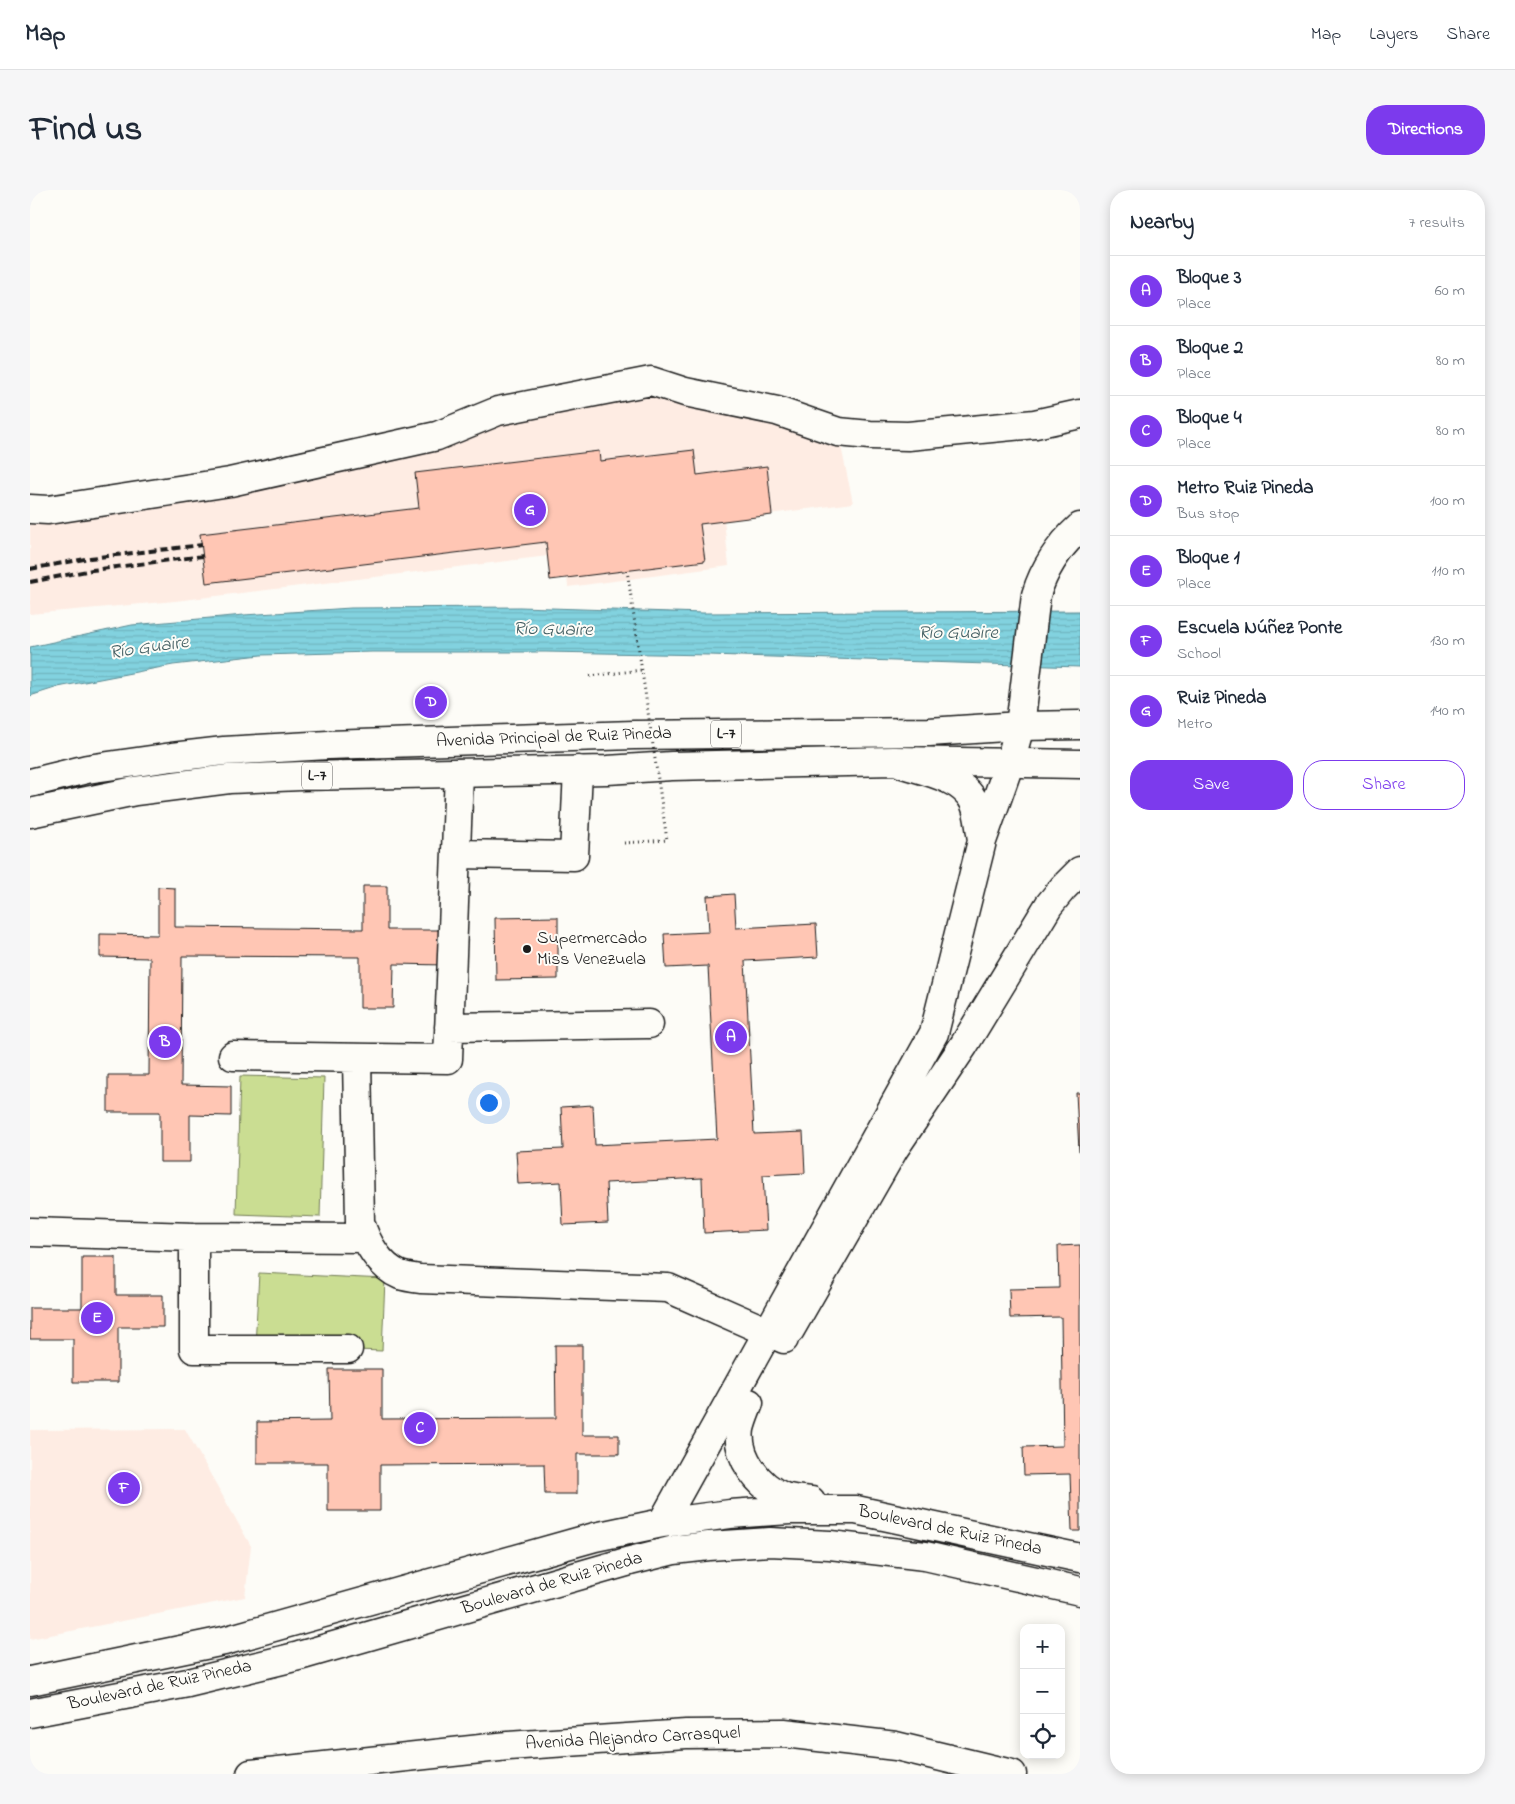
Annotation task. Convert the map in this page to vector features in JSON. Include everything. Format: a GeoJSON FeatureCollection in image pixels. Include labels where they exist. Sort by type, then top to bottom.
{"type":"FeatureCollection","features":[{"type":"Feature","properties":{"kind":"street"},"geometry":{"type":"LineString","coordinates":[[30,509],[48,510],[230,482],[437,436],[498,410],[651,381],[685,392],[777,411],[838,432],[870,435],[908,436],[1035,424],[1080,414]]}},
{"type":"Feature","properties":{"kind":"street"},"geometry":{"type":"LineString","coordinates":[[674,1550],[673,1521],[776,1336],[934,1033],[982,841],[1010,762],[1020,726],[1036,596],[1040,580],[1052,559],[1070,536],[1080,528]]}},
{"type":"Feature","properties":{"kind":"street","name":"Avenida Principal de Ruiz Pineda"},"geometry":{"type":"LineString","coordinates":[[30,783],[87,770],[224,751],[328,745],[615,736],[929,732],[1020,726],[1080,725]]}},
{"type":"Feature","properties":{"kind":"street"},"geometry":{"type":"LineString","coordinates":[[894,761],[953,781],[964,790],[974,800],[982,841]]}},
{"type":"Feature","properties":{"kind":"street","name":"Avenida Principal de Ruiz Pineda"},"geometry":{"type":"LineString","coordinates":[[30,813],[135,791],[229,780],[301,776],[894,761],[1080,764]]}},
{"type":"Feature","properties":{"kind":"street"},"geometry":{"type":"LineString","coordinates":[[456,854],[574,856],[578,770]]}},
{"type":"Feature","properties":{"kind":"street"},"geometry":{"type":"LineString","coordinates":[[233,1056],[448,1059],[459,773]]}},
{"type":"Feature","properties":{"kind":"street"},"geometry":{"type":"LineString","coordinates":[[856,1510],[784,1496],[762,1484],[749,1467],[741,1450],[740,1430],[749,1403],[776,1336],[894,1149],[964,1045],[1049,905],[1080,871]]}},
{"type":"Feature","properties":{"kind":"street"},"geometry":{"type":"LineString","coordinates":[[449,1027],[649,1024]]}},
{"type":"Feature","properties":{"kind":"street"},"geometry":{"type":"LineString","coordinates":[[357,1058],[360,1222],[365,1238],[382,1262],[399,1274],[420,1279],[668,1288],[776,1336]]}},
{"type":"Feature","properties":{"kind":"street"},"geometry":{"type":"LineString","coordinates":[[30,1232],[194,1237],[365,1238]]}},
{"type":"Feature","properties":{"kind":"street"},"geometry":{"type":"LineString","coordinates":[[194,1237],[194,1349],[348,1349]]}},
{"type":"Feature","properties":{"kind":"street"},"geometry":{"type":"LineString","coordinates":[[673,1521],[749,1403]]}},
{"type":"Feature","properties":{"kind":"street","name":"Boulevard de Ruiz Pineda"},"geometry":{"type":"LineString","coordinates":[[30,1681],[224,1641],[595,1537],[673,1521],[767,1510],[856,1510],[1080,1558]]}},
{"type":"Feature","properties":{"kind":"street","name":"Boulevard de Ruiz Pineda"},"geometry":{"type":"LineString","coordinates":[[30,1713],[188,1683],[299,1656],[674,1550],[770,1542],[830,1545],[925,1556],[1080,1591]]}},
{"type":"Feature","properties":{"kind":"street","name":"Avenida Alejandro Carrasquel"},"geometry":{"type":"LineString","coordinates":[[251,1774],[508,1746],[686,1734],[784,1733],[896,1746],[1012,1774]]}},
{"type":"Feature","properties":{"kind":"path"},"geometry":{"type":"LineString","coordinates":[[624,843],[667,840],[627,570]]}},
{"type":"Feature","properties":{"kind":"path"},"geometry":{"type":"LineString","coordinates":[[590,676],[642,670]]}},
{"type":"Feature","properties":{"kind":"shaded area"},"geometry":{"type":"Polygon","coordinates":[[[685,392],[838,432],[853,503],[724,520],[729,566],[568,587],[565,554],[175,601],[30,614],[30,509],[48,510],[549,400],[685,392]]]}},
{"type":"Feature","properties":{"kind":"shaded area"},"geometry":{"type":"Polygon","coordinates":[[[185,1429],[251,1546],[245,1597],[30,1639],[30,1430],[185,1429]]]}},
{"type":"Feature","properties":{"kind":"green space"},"geometry":{"type":"Polygon","coordinates":[[[240,1076],[324,1078],[320,1217],[236,1214],[240,1076]]]}},
{"type":"Feature","properties":{"kind":"green space"},"geometry":{"type":"Polygon","coordinates":[[[259,1273],[385,1279],[382,1351],[255,1346],[259,1273]]]}},
{"type":"Feature","properties":{"kind":"water","name":"Río Guaire"},"geometry":{"type":"Polygon","coordinates":[[[520,607],[703,613],[1080,611],[1080,667],[710,655],[546,652],[372,652],[261,655],[173,665],[58,687],[30,696],[30,647],[132,625],[351,608],[520,607]]]}},
{"type":"Feature","properties":{"kind":"building"},"geometry":{"type":"Polygon","coordinates":[[[694,450],[697,475],[767,466],[772,515],[700,524],[705,561],[550,580],[546,542],[206,583],[200,534],[419,508],[415,473],[599,451],[600,461],[694,450]]]}},
{"type":"Feature","properties":{"kind":"building"},"geometry":{"type":"Polygon","coordinates":[[[363,886],[387,886],[387,930],[445,930],[445,965],[394,964],[393,1008],[360,1008],[360,957],[182,956],[181,1085],[231,1086],[231,1116],[190,1115],[190,1162],[160,1162],[160,1112],[108,1112],[108,1075],[149,1075],[150,958],[100,957],[100,934],[158,935],[158,887],[175,888],[175,927],[363,929],[363,886]]]}},
{"type":"Feature","properties":{"kind":"building"},"geometry":{"type":"Polygon","coordinates":[[[734,894],[736,928],[816,924],[818,957],[745,961],[754,1134],[803,1132],[805,1173],[763,1175],[766,1230],[704,1233],[702,1178],[606,1183],[608,1223],[563,1225],[561,1182],[518,1184],[516,1151],[563,1149],[561,1107],[593,1105],[595,1145],[717,1139],[708,966],[666,968],[664,934],[709,932],[707,896],[734,894]]]}},
{"type":"Feature","properties":{"kind":"building","name":"Supermercado Miss Venezuela"},"geometry":{"type":"Polygon","coordinates":[[[558,917],[558,979],[496,980],[495,918],[558,917]]]}},
{"type":"Feature","properties":{"kind":"building"},"geometry":{"type":"Polygon","coordinates":[[[1076,1093],[1080,1093],[1080,1151],[1079,1151],[1076,1093]]]}},
{"type":"Feature","properties":{"kind":"building"},"geometry":{"type":"Polygon","coordinates":[[[1080,1245],[1080,1531],[1072,1531],[1070,1474],[1024,1475],[1023,1447],[1063,1446],[1061,1317],[1010,1318],[1009,1289],[1059,1288],[1058,1246],[1080,1245]]]}},
{"type":"Feature","properties":{"kind":"building"},"geometry":{"type":"Polygon","coordinates":[[[82,1257],[116,1257],[116,1295],[163,1295],[163,1327],[118,1327],[118,1382],[73,1382],[73,1339],[30,1339],[30,1308],[82,1308],[82,1257]]]}},
{"type":"Feature","properties":{"kind":"building"},"geometry":{"type":"Polygon","coordinates":[[[555,1345],[582,1345],[582,1435],[619,1435],[619,1454],[577,1454],[577,1494],[545,1494],[544,1464],[380,1465],[380,1511],[328,1511],[328,1463],[257,1463],[257,1422],[330,1421],[329,1369],[382,1369],[382,1419],[556,1418],[555,1345]]]}},
{"type":"Feature","properties":{"kind":"railway"},"geometry":{"type":"LineString","coordinates":[[30,569],[90,558],[202,545]]}},
{"type":"Feature","properties":{"kind":"railway"},"geometry":{"type":"LineString","coordinates":[[30,582],[92,570],[203,556]]}},
{"type":"Feature","properties":{"kind":"place","name":"Ruiz Pineda"},"geometry":{"type":"Point","coordinates":[530,510]}},
{"type":"Feature","properties":{"kind":"place","name":"Metro Ruiz Pineda"},"geometry":{"type":"Point","coordinates":[431,702]}},
{"type":"Feature","properties":{"kind":"place","name":"Supermercado Miss Venezuela"},"geometry":{"type":"Point","coordinates":[527,949]}},
{"type":"Feature","properties":{"kind":"place","name":"Bloque 3"},"geometry":{"type":"Point","coordinates":[731,1037]}},
{"type":"Feature","properties":{"kind":"place","name":"Bloque 2"},"geometry":{"type":"Point","coordinates":[165,1042]}},
{"type":"Feature","properties":{"kind":"place","name":"Bloque 1"},"geometry":{"type":"Point","coordinates":[97,1318]}},
{"type":"Feature","properties":{"kind":"place","name":"Bloque 4"},"geometry":{"type":"Point","coordinates":[420,1428]}},
{"type":"Feature","properties":{"kind":"place","name":"Escuela Núñez Ponte"},"geometry":{"type":"Point","coordinates":[124,1488]}}]}
